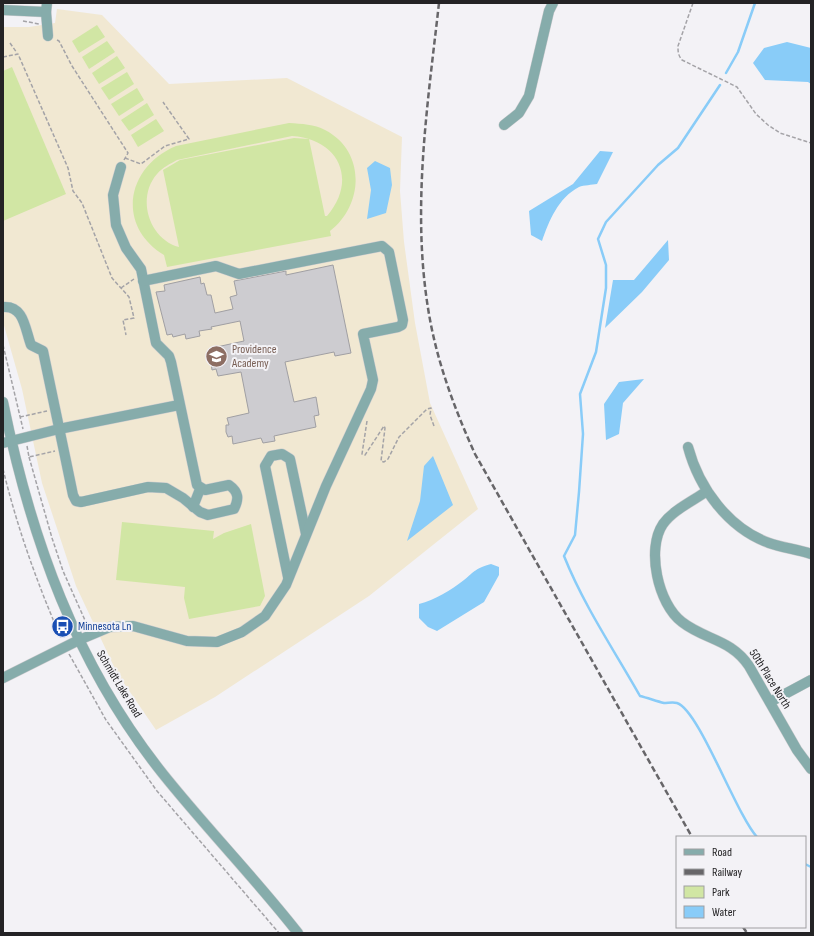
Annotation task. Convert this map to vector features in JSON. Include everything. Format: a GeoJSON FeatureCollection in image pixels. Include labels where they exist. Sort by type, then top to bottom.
{"type":"FeatureCollection","features":[{"type":"Feature","properties":{"kind":"street"},"geometry":{"type":"LineString","coordinates":[[504,125],[519,113],[529,96],[549,11],[553,3]]}},
{"type":"Feature","properties":{"kind":"street"},"geometry":{"type":"LineString","coordinates":[[3,10],[47,8],[48,36]]}},
{"type":"Feature","properties":{"kind":"street"},"geometry":{"type":"LineString","coordinates":[[3,307],[10,306],[17,309],[21,315],[31,345],[43,350],[73,495],[76,501],[82,502],[157,486],[175,492],[193,507],[208,516],[234,509],[238,499],[237,493],[230,485],[205,490],[200,489],[197,485],[169,356],[156,343],[137,262],[126,248],[116,225],[113,196],[123,162]]}},
{"type":"Feature","properties":{"kind":"street"},"geometry":{"type":"LineString","coordinates":[[3,678],[79,640],[110,627],[133,626],[187,641],[217,642],[242,632],[265,616],[288,577],[326,486],[371,389],[372,380],[363,334],[398,327],[402,325],[403,320],[389,252],[382,246],[239,274],[216,266],[142,279]]}},
{"type":"Feature","properties":{"kind":"street","name":"Schmidt Lake Road"},"geometry":{"type":"LineString","coordinates":[[3,402],[7,442],[32,523],[48,571],[79,640],[117,707],[163,774],[298,933]]}},
{"type":"Feature","properties":{"kind":"street"},"geometry":{"type":"LineString","coordinates":[[7,442],[59,429],[179,405]]}},
{"type":"Feature","properties":{"kind":"street"},"geometry":{"type":"LineString","coordinates":[[688,447],[693,466],[707,491],[739,525],[754,536],[771,544],[811,554]]}},
{"type":"Feature","properties":{"kind":"street"},"geometry":{"type":"LineString","coordinates":[[288,577],[265,466],[271,456],[282,454],[290,459],[306,534]]}},
{"type":"Feature","properties":{"kind":"street"},"geometry":{"type":"LineString","coordinates":[[193,507],[200,489]]}},
{"type":"Feature","properties":{"kind":"street","name":"50th Place North"},"geometry":{"type":"LineString","coordinates":[[707,491],[670,516],[659,531],[655,549],[661,591],[670,610],[680,621],[730,646],[740,654],[770,702],[797,750],[811,769]]}},
{"type":"Feature","properties":{"kind":"street"},"geometry":{"type":"LineString","coordinates":[[770,702],[811,680]]}},
{"type":"Feature","properties":{"kind":"path"},"geometry":{"type":"LineString","coordinates":[[693,3],[678,46],[678,53],[682,60],[737,87],[756,114],[780,133],[811,143]]}},
{"type":"Feature","properties":{"kind":"path"},"geometry":{"type":"LineString","coordinates":[[18,20],[36,24],[47,23]]}},
{"type":"Feature","properties":{"kind":"path"},"geometry":{"type":"LineString","coordinates":[[48,36],[59,41],[72,66],[128,153],[123,162],[141,164],[165,146],[189,138],[163,102]]}},
{"type":"Feature","properties":{"kind":"path"},"geometry":{"type":"LineString","coordinates":[[10,43],[18,54],[68,168],[73,191],[82,203],[112,278],[129,297],[134,318],[123,320],[126,335]]}},
{"type":"Feature","properties":{"kind":"path"},"geometry":{"type":"LineString","coordinates":[[3,57],[18,54]]}},
{"type":"Feature","properties":{"kind":"path"},"geometry":{"type":"LineString","coordinates":[[121,288],[130,281],[142,279]]}},
{"type":"Feature","properties":{"kind":"path"},"geometry":{"type":"LineString","coordinates":[[3,345],[20,417],[55,410]]}},
{"type":"Feature","properties":{"kind":"path"},"geometry":{"type":"LineString","coordinates":[[362,409],[368,412],[362,454],[365,455],[384,426],[381,461],[384,462],[388,459],[399,437],[427,409],[431,408],[430,415],[434,426]]}},
{"type":"Feature","properties":{"kind":"path"},"geometry":{"type":"LineString","coordinates":[[29,457],[63,449]]}},
{"type":"Feature","properties":{"kind":"path"},"geometry":{"type":"LineString","coordinates":[[28,451],[44,512],[61,564],[85,623],[92,634]]}},
{"type":"Feature","properties":{"kind":"shaded area","name":"Providence Academy"},"geometry":{"type":"Polygon","coordinates":[[[57,9],[102,15],[169,84],[287,78],[402,137],[400,191],[404,242],[415,323],[430,403],[478,509],[369,596],[215,697],[156,730],[117,673],[76,586],[42,483],[22,389],[3,322],[3,27],[29,27],[55,23],[57,9]]]}},
{"type":"Feature","properties":{"kind":"green space"},"geometry":{"type":"Polygon","coordinates":[[[97,25],[105,37],[79,53],[72,41],[97,25]]]}},
{"type":"Feature","properties":{"kind":"green space"},"geometry":{"type":"Polygon","coordinates":[[[107,41],[115,52],[89,69],[82,57],[107,41]]]}},
{"type":"Feature","properties":{"kind":"green space"},"geometry":{"type":"Polygon","coordinates":[[[117,56],[125,68],[99,84],[92,73],[117,56]]]}},
{"type":"Feature","properties":{"kind":"green space"},"geometry":{"type":"Polygon","coordinates":[[[12,67],[66,194],[3,221],[3,71],[12,67]]]}},
{"type":"Feature","properties":{"kind":"green space"},"geometry":{"type":"Polygon","coordinates":[[[127,72],[134,84],[109,100],[101,88],[127,72]]]}},
{"type":"Feature","properties":{"kind":"green space"},"geometry":{"type":"Polygon","coordinates":[[[137,88],[144,100],[119,116],[111,104],[137,88]]]}},
{"type":"Feature","properties":{"kind":"green space"},"geometry":{"type":"Polygon","coordinates":[[[147,103],[154,115],[129,131],[121,120],[147,103]]]}},
{"type":"Feature","properties":{"kind":"green space"},"geometry":{"type":"Polygon","coordinates":[[[156,119],[164,131],[138,147],[131,135],[156,119]]]}},
{"type":"Feature","properties":{"kind":"green space"},"geometry":{"type":"Polygon","coordinates":[[[289,123],[317,127],[325,130],[338,139],[348,151],[354,164],[356,179],[354,193],[349,207],[341,220],[330,231],[331,236],[167,267],[164,255],[149,243],[139,229],[134,213],[133,198],[138,182],[146,168],[159,156],[176,146],[289,123]],[[292,136],[177,160],[162,169],[151,184],[147,194],[147,206],[153,227],[160,236],[169,243],[179,247],[163,170],[180,160],[294,138],[309,139],[292,136]],[[309,139],[325,216],[327,216],[336,202],[341,189],[342,176],[339,164],[332,153],[322,145],[309,139]]]}},
{"type":"Feature","properties":{"kind":"green space"},"geometry":{"type":"Polygon","coordinates":[[[122,522],[214,531],[213,539],[224,533],[251,524],[265,596],[260,606],[189,619],[184,598],[185,587],[116,580],[122,522]]]}},
{"type":"Feature","properties":{"kind":"water"},"geometry":{"type":"Polygon","coordinates":[[[787,42],[811,48],[811,84],[808,82],[765,80],[753,63],[764,48],[787,42]]]}},
{"type":"Feature","properties":{"kind":"water"},"geometry":{"type":"Polygon","coordinates":[[[600,151],[613,152],[597,184],[579,187],[565,197],[551,218],[542,241],[531,235],[529,211],[573,184],[600,151]]]}},
{"type":"Feature","properties":{"kind":"water"},"geometry":{"type":"Polygon","coordinates":[[[375,161],[390,168],[392,185],[386,213],[367,219],[371,190],[367,168],[375,161]]]}},
{"type":"Feature","properties":{"kind":"water"},"geometry":{"type":"Polygon","coordinates":[[[668,240],[669,260],[642,292],[605,328],[613,280],[634,280],[668,240]]]}},
{"type":"Feature","properties":{"kind":"water"},"geometry":{"type":"Polygon","coordinates":[[[644,379],[623,403],[619,434],[606,440],[604,404],[619,382],[644,379]]]}},
{"type":"Feature","properties":{"kind":"water"},"geometry":{"type":"Polygon","coordinates":[[[433,456],[453,505],[407,541],[420,501],[424,466],[433,456]]]}},
{"type":"Feature","properties":{"kind":"water"},"geometry":{"type":"Polygon","coordinates":[[[491,564],[499,567],[499,575],[484,602],[437,631],[428,627],[419,618],[419,604],[443,594],[459,584],[476,570],[491,564]]]}},
{"type":"Feature","properties":{"kind":"building"},"geometry":{"type":"Polygon","coordinates":[[[333,265],[351,353],[335,356],[334,352],[285,362],[294,402],[316,397],[319,415],[314,416],[316,427],[274,436],[275,441],[263,443],[261,438],[233,444],[232,436],[228,437],[226,432],[226,425],[229,425],[227,418],[249,413],[241,372],[218,376],[216,369],[212,370],[210,356],[213,356],[212,348],[244,341],[240,321],[199,331],[200,336],[186,339],[185,334],[173,337],[172,334],[167,335],[156,292],[165,291],[164,285],[200,277],[201,284],[204,283],[207,295],[211,295],[215,313],[233,309],[230,297],[237,295],[234,281],[286,271],[286,275],[333,265]]]}},
{"type":"Feature","properties":{"kind":"waterway"},"geometry":{"type":"LineString","coordinates":[[726,73],[738,52],[755,3]]}},
{"type":"Feature","properties":{"kind":"waterway"},"geometry":{"type":"LineString","coordinates":[[720,85],[678,148],[658,165],[606,222],[598,239],[606,265],[606,288],[596,352],[580,394],[583,434],[575,535],[564,556],[590,610],[640,696],[664,703],[677,703],[686,710],[696,724],[748,825],[756,836]]}},
{"type":"Feature","properties":{"kind":"waterway"},"geometry":{"type":"LineString","coordinates":[[806,864],[811,867]]}},
{"type":"Feature","properties":{"kind":"railway"},"geometry":{"type":"LineString","coordinates":[[439,3],[426,124],[421,204],[425,285],[431,325],[444,375],[455,407],[475,454],[691,836]]}},
{"type":"Feature","properties":{"kind":"railway"},"geometry":{"type":"LineString","coordinates":[[744,928],[747,933]]}},
{"type":"Feature","properties":{"kind":"place","name":"Providence Academy"},"geometry":{"type":"Point","coordinates":[217,356]}},
{"type":"Feature","properties":{"kind":"place","name":"Minnesota Ln"},"geometry":{"type":"Point","coordinates":[63,626]}}]}
